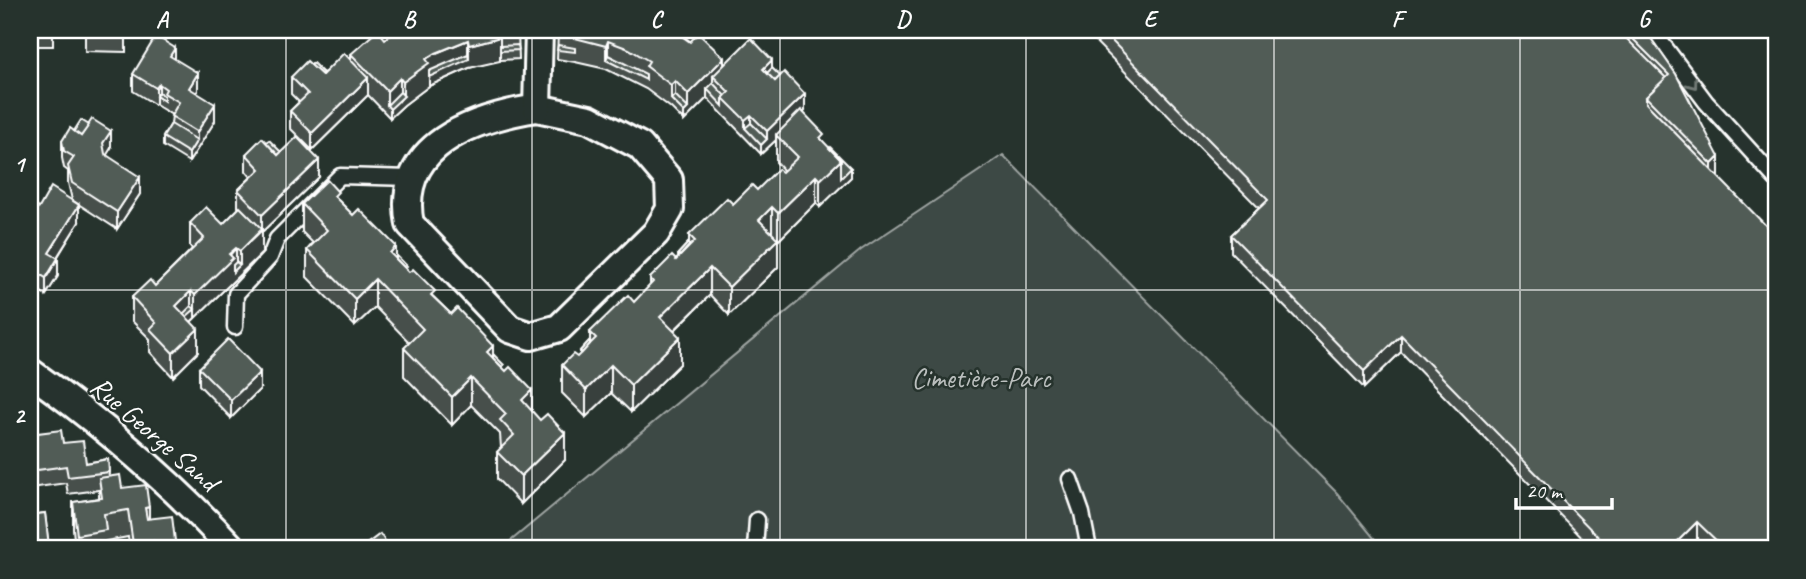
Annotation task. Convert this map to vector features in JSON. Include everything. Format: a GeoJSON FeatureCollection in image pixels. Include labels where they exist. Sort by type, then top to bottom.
{"type":"FeatureCollection","features":[{"type":"Feature","properties":{"kind":"street"},"geometry":{"type":"LineString","coordinates":[[537,108],[539,30]]}},
{"type":"Feature","properties":{"kind":"street"},"geometry":{"type":"LineString","coordinates":[[537,108],[589,120],[640,146],[668,180],[670,209],[656,233],[559,328],[531,336],[510,328],[410,224],[405,201],[411,178],[430,150],[460,130],[496,114],[537,108]]}},
{"type":"Feature","properties":{"kind":"street","name":"Rue George Sand"},"geometry":{"type":"LineString","coordinates":[[30,372],[130,448],[189,501],[233,549]]}},
{"type":"Feature","properties":{"kind":"lane"},"geometry":{"type":"LineString","coordinates":[[1652,30],[1706,102],[1776,179]]}},
{"type":"Feature","properties":{"kind":"lane"},"geometry":{"type":"LineString","coordinates":[[235,327],[236,294],[270,257],[277,239],[340,176],[411,178]]}},
{"type":"Feature","properties":{"kind":"lane"},"geometry":{"type":"LineString","coordinates":[[1070,479],[1089,549]]}},
{"type":"Feature","properties":{"kind":"lane"},"geometry":{"type":"LineString","coordinates":[[755,549],[757,520]]}},
{"type":"Feature","properties":{"kind":"green space","name":"Cimetière-Parc"},"geometry":{"type":"Polygon","coordinates":[[[1003,155],[1337,493],[1383,549],[501,549],[861,250],[1003,155]]]}},
{"type":"Feature","properties":{"kind":"building"},"geometry":{"type":"Polygon","coordinates":[[[85,30],[126,30],[126,35],[85,34],[85,30]]]}},
{"type":"Feature","properties":{"kind":"building"},"geometry":{"type":"Polygon","coordinates":[[[378,30],[385,39],[399,30],[518,30],[500,32],[500,37],[469,45],[468,40],[436,53],[426,59],[429,63],[403,82],[400,78],[387,91],[351,54],[378,30]]]}},
{"type":"Feature","properties":{"kind":"building"},"geometry":{"type":"Polygon","coordinates":[[[558,30],[677,30],[676,32],[690,42],[698,33],[724,58],[688,94],[675,81],[671,85],[646,66],[649,61],[629,49],[608,41],[606,46],[575,38],[576,33],[558,30]]]}},
{"type":"Feature","properties":{"kind":"building"},"geometry":{"type":"Polygon","coordinates":[[[1101,30],[1618,30],[1666,78],[1646,97],[1646,103],[1776,236],[1776,549],[1725,549],[1697,522],[1670,549],[1610,549],[1401,335],[1364,371],[1231,235],[1268,200],[1101,30]]]}},
{"type":"Feature","properties":{"kind":"building"},"geometry":{"type":"Polygon","coordinates":[[[1624,30],[1645,30],[1676,74],[1719,157],[1712,164],[1646,97],[1669,75],[1624,30]]]}},
{"type":"Feature","properties":{"kind":"building"},"geometry":{"type":"Polygon","coordinates":[[[156,36],[175,48],[170,56],[198,73],[189,88],[215,104],[197,132],[171,116],[179,102],[164,93],[166,89],[159,84],[156,88],[133,74],[156,36]]]}},
{"type":"Feature","properties":{"kind":"building"},"geometry":{"type":"Polygon","coordinates":[[[751,38],[772,60],[763,69],[775,81],[784,72],[805,94],[767,131],[751,115],[745,120],[723,98],[729,92],[713,76],[751,38]]]}},
{"type":"Feature","properties":{"kind":"building"},"geometry":{"type":"Polygon","coordinates":[[[518,45],[519,50],[500,51],[500,46],[518,45]]]}},
{"type":"Feature","properties":{"kind":"building"},"geometry":{"type":"Polygon","coordinates":[[[558,45],[575,48],[575,52],[557,50],[558,45]]]}},
{"type":"Feature","properties":{"kind":"building"},"geometry":{"type":"Polygon","coordinates":[[[344,53],[368,78],[312,133],[290,111],[308,94],[291,77],[307,61],[322,75],[344,53]]]}},
{"type":"Feature","properties":{"kind":"building"},"geometry":{"type":"Polygon","coordinates":[[[468,54],[469,59],[429,77],[429,71],[468,54]]]}},
{"type":"Feature","properties":{"kind":"building"},"geometry":{"type":"Polygon","coordinates":[[[608,55],[646,74],[646,80],[606,60],[608,55]]]}},
{"type":"Feature","properties":{"kind":"building"},"geometry":{"type":"Polygon","coordinates":[[[313,63],[323,73],[322,75],[311,65],[313,63]]]}},
{"type":"Feature","properties":{"kind":"building"},"geometry":{"type":"Polygon","coordinates":[[[772,68],[780,76],[775,81],[767,73],[772,68]]]}},
{"type":"Feature","properties":{"kind":"building"},"geometry":{"type":"Polygon","coordinates":[[[713,83],[725,96],[723,106],[707,89],[713,83]]]}},
{"type":"Feature","properties":{"kind":"building"},"geometry":{"type":"Polygon","coordinates":[[[159,92],[164,96],[164,101],[156,96],[159,92]]]}},
{"type":"Feature","properties":{"kind":"building"},"geometry":{"type":"Polygon","coordinates":[[[400,92],[404,96],[390,109],[387,105],[400,92]]]}},
{"type":"Feature","properties":{"kind":"building"},"geometry":{"type":"Polygon","coordinates":[[[675,95],[688,108],[684,112],[671,99],[675,95]]]}},
{"type":"Feature","properties":{"kind":"building"},"geometry":{"type":"Polygon","coordinates":[[[801,110],[824,134],[820,138],[841,160],[820,180],[816,176],[778,213],[772,207],[759,220],[778,239],[729,287],[710,268],[660,317],[680,337],[631,385],[611,365],[586,390],[562,365],[573,354],[577,357],[596,338],[590,332],[628,295],[634,302],[653,282],[650,278],[672,256],[676,260],[695,241],[689,235],[727,198],[733,204],[752,185],[757,190],[778,169],[782,172],[798,157],[776,135],[801,110]]]}},
{"type":"Feature","properties":{"kind":"building"},"geometry":{"type":"Polygon","coordinates":[[[92,119],[111,131],[103,143],[105,154],[140,177],[117,212],[72,183],[68,166],[74,157],[64,151],[62,141],[70,128],[81,136],[92,119]]]}},
{"type":"Feature","properties":{"kind":"building"},"geometry":{"type":"Polygon","coordinates":[[[81,120],[89,125],[81,136],[74,131],[81,120]]]}},
{"type":"Feature","properties":{"kind":"building"},"geometry":{"type":"Polygon","coordinates":[[[751,123],[767,139],[761,145],[745,128],[751,123]]]}},
{"type":"Feature","properties":{"kind":"building"},"geometry":{"type":"Polygon","coordinates":[[[171,124],[197,140],[189,153],[163,137],[171,124]]]}},
{"type":"Feature","properties":{"kind":"building"},"geometry":{"type":"Polygon","coordinates":[[[297,137],[319,160],[262,215],[238,190],[260,169],[246,154],[262,138],[278,155],[297,137]]]}},
{"type":"Feature","properties":{"kind":"building"},"geometry":{"type":"Polygon","coordinates":[[[269,140],[281,152],[278,155],[266,142],[269,140]]]}},
{"type":"Feature","properties":{"kind":"building"},"geometry":{"type":"Polygon","coordinates":[[[830,147],[851,168],[841,178],[841,160],[830,147]]]}},
{"type":"Feature","properties":{"kind":"building"},"geometry":{"type":"Polygon","coordinates":[[[327,180],[338,192],[334,196],[353,215],[359,209],[396,246],[390,253],[409,272],[413,269],[435,291],[431,295],[451,314],[457,308],[493,346],[487,352],[506,371],[510,367],[532,390],[522,400],[540,420],[547,414],[565,433],[521,476],[497,452],[514,435],[500,420],[506,414],[471,378],[452,397],[404,348],[423,329],[375,279],[355,299],[307,250],[327,230],[302,204],[327,180]]]}},
{"type":"Feature","properties":{"kind":"building"},"geometry":{"type":"Polygon","coordinates":[[[51,187],[79,205],[49,253],[58,258],[46,278],[30,268],[30,211],[34,205],[39,208],[51,187]]]}},
{"type":"Feature","properties":{"kind":"building"},"geometry":{"type":"Polygon","coordinates":[[[206,207],[223,224],[240,207],[262,229],[240,251],[236,248],[229,254],[233,258],[195,295],[191,291],[176,306],[198,329],[173,353],[150,329],[156,323],[132,297],[150,280],[155,286],[204,238],[190,223],[206,207]]]}},
{"type":"Feature","properties":{"kind":"building"},"geometry":{"type":"Polygon","coordinates":[[[689,242],[689,246],[680,256],[678,254],[689,242]]]}},
{"type":"Feature","properties":{"kind":"building"},"geometry":{"type":"Polygon","coordinates":[[[396,255],[407,266],[405,268],[396,259],[396,255]]]}},
{"type":"Feature","properties":{"kind":"building"},"geometry":{"type":"Polygon","coordinates":[[[236,262],[240,265],[233,272],[233,265],[236,262]]]}},
{"type":"Feature","properties":{"kind":"building"},"geometry":{"type":"Polygon","coordinates":[[[191,306],[195,309],[186,317],[183,314],[191,306]]]}},
{"type":"Feature","properties":{"kind":"building"},"geometry":{"type":"Polygon","coordinates":[[[228,339],[260,372],[231,400],[199,368],[228,339]]]}},
{"type":"Feature","properties":{"kind":"building"},"geometry":{"type":"Polygon","coordinates":[[[590,340],[590,344],[582,353],[580,351],[590,340]]]}},
{"type":"Feature","properties":{"kind":"building"},"geometry":{"type":"Polygon","coordinates":[[[493,354],[504,365],[502,367],[493,358],[493,354]]]}},
{"type":"Feature","properties":{"kind":"building"},"geometry":{"type":"Polygon","coordinates":[[[61,430],[63,443],[83,441],[86,463],[108,459],[109,472],[68,477],[66,466],[30,471],[30,434],[61,430]]]}},
{"type":"Feature","properties":{"kind":"building"},"geometry":{"type":"Polygon","coordinates":[[[120,475],[122,488],[146,485],[149,507],[145,508],[147,519],[172,516],[176,549],[154,549],[153,541],[133,544],[128,510],[104,514],[106,530],[77,535],[73,502],[102,498],[99,478],[120,475]]]}},
{"type":"Feature","properties":{"kind":"building"},"geometry":{"type":"Polygon","coordinates":[[[45,513],[49,546],[30,549],[30,515],[45,513]]]}},
{"type":"Feature","properties":{"kind":"building"},"geometry":{"type":"Polygon","coordinates":[[[380,534],[391,549],[360,549],[380,534]]]}},
{"type":"Feature","properties":{"kind":"building"},"geometry":{"type":"Polygon","coordinates":[[[204,545],[205,549],[176,549],[204,545]]]}}]}
